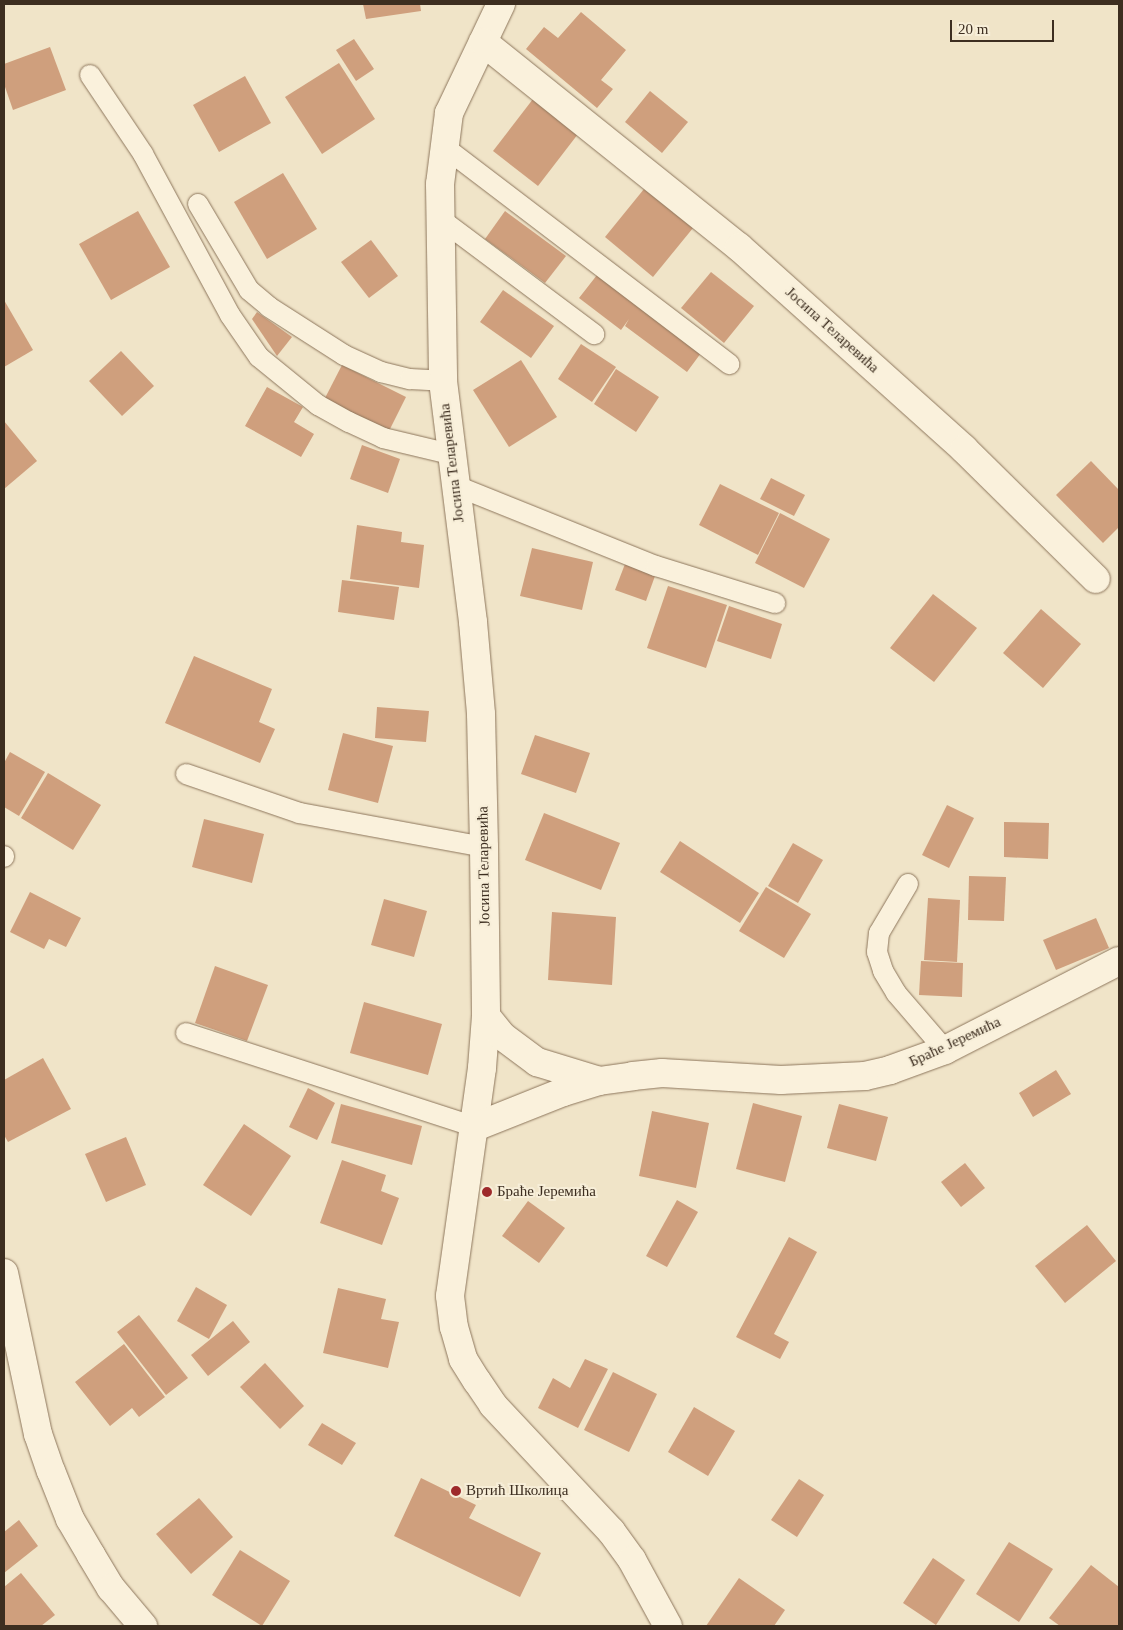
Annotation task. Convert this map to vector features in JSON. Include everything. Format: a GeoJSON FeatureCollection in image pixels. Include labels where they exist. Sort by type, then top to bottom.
{"type":"FeatureCollection","features":[{"type":"Feature","properties":{"kind":"street","name":"Јосипа Теларевића"},"geometry":{"type":"LineString","coordinates":[[501,4],[449,114],[443,146],[439,218],[443,380],[450,454],[473,622],[481,714],[486,1016],[475,1127],[450,1296],[454,1327],[463,1359],[493,1405],[611,1531],[632,1560],[668,1626]]}},
{"type":"Feature","properties":{"kind":"street","name":"Јосипа Теларевића"},"geometry":{"type":"LineString","coordinates":[[483,42],[739,247],[964,449],[1096,580]]}},
{"type":"Feature","properties":{"kind":"street","name":"Браће Јеремића"},"geometry":{"type":"LineString","coordinates":[[475,1127],[599,1081],[662,1073],[781,1080],[865,1076],[945,1050],[1119,961]]}},
{"type":"Feature","properties":{"kind":"street","name":"Браће Јеремића"},"geometry":{"type":"LineString","coordinates":[[486,1016],[502,1036],[537,1062],[599,1081]]}},
{"type":"Feature","properties":{"kind":"street"},"geometry":{"type":"LineString","coordinates":[[4,1273],[38,1434],[51,1471],[70,1519],[91,1555],[111,1588],[143,1626]]}},
{"type":"Feature","properties":{"kind":"lane"},"geometry":{"type":"LineString","coordinates":[[90,75],[143,154],[230,315],[259,357],[318,405],[349,422],[383,438],[450,454]]}},
{"type":"Feature","properties":{"kind":"lane"},"geometry":{"type":"LineString","coordinates":[[443,146],[728,364]]}},
{"type":"Feature","properties":{"kind":"lane"},"geometry":{"type":"LineString","coordinates":[[198,204],[250,290],[269,307],[344,354],[381,372],[410,380],[443,380]]}},
{"type":"Feature","properties":{"kind":"lane"},"geometry":{"type":"LineString","coordinates":[[439,218],[594,334]]}},
{"type":"Feature","properties":{"kind":"lane"},"geometry":{"type":"LineString","coordinates":[[454,485],[656,566],[775,603]]}},
{"type":"Feature","properties":{"kind":"lane"},"geometry":{"type":"LineString","coordinates":[[186,774],[299,813],[484,847]]}},
{"type":"Feature","properties":{"kind":"lane"},"geometry":{"type":"LineString","coordinates":[[908,884],[879,933],[877,952],[883,971],[896,993],[945,1050]]}},
{"type":"Feature","properties":{"kind":"lane"},"geometry":{"type":"LineString","coordinates":[[186,1033],[475,1127]]}},
{"type":"Feature","properties":{"kind":"building"},"geometry":{"type":"Polygon","coordinates":[[[363,4],[420,4],[421,11],[366,19],[363,4]]]}},
{"type":"Feature","properties":{"kind":"building"},"geometry":{"type":"Polygon","coordinates":[[[581,12],[626,50],[601,80],[613,89],[597,108],[526,49],[544,27],[558,38],[581,12]]]}},
{"type":"Feature","properties":{"kind":"building"},"geometry":{"type":"Polygon","coordinates":[[[354,39],[374,69],[356,81],[336,50],[354,39]]]}},
{"type":"Feature","properties":{"kind":"building"},"geometry":{"type":"Polygon","coordinates":[[[50,47],[66,90],[13,110],[4,84],[4,64],[50,47]]]}},
{"type":"Feature","properties":{"kind":"building"},"geometry":{"type":"Polygon","coordinates":[[[339,63],[375,119],[322,154],[285,97],[339,63]]]}},
{"type":"Feature","properties":{"kind":"building"},"geometry":{"type":"Polygon","coordinates":[[[245,76],[271,123],[219,152],[193,105],[245,76]]]}},
{"type":"Feature","properties":{"kind":"building"},"geometry":{"type":"Polygon","coordinates":[[[650,91],[688,122],[662,153],[625,122],[650,91]]]}},
{"type":"Feature","properties":{"kind":"building"},"geometry":{"type":"Polygon","coordinates":[[[533,99],[578,134],[538,186],[493,151],[533,99]]]}},
{"type":"Feature","properties":{"kind":"building"},"geometry":{"type":"Polygon","coordinates":[[[283,173],[317,229],[267,259],[234,202],[283,173]]]}},
{"type":"Feature","properties":{"kind":"building"},"geometry":{"type":"Polygon","coordinates":[[[644,189],[693,228],[653,277],[605,237],[644,189]]]}},
{"type":"Feature","properties":{"kind":"building"},"geometry":{"type":"Polygon","coordinates":[[[138,211],[170,267],[111,300],[79,244],[138,211]]]}},
{"type":"Feature","properties":{"kind":"building"},"geometry":{"type":"Polygon","coordinates":[[[505,211],[566,256],[545,283],[485,239],[505,211]]]}},
{"type":"Feature","properties":{"kind":"building"},"geometry":{"type":"Polygon","coordinates":[[[371,240],[398,276],[369,298],[341,262],[371,240]]]}},
{"type":"Feature","properties":{"kind":"building"},"geometry":{"type":"Polygon","coordinates":[[[711,272],[754,306],[724,343],[681,308],[711,272]]]}},
{"type":"Feature","properties":{"kind":"building"},"geometry":{"type":"Polygon","coordinates":[[[597,275],[701,353],[687,372],[625,326],[629,319],[621,330],[579,298],[597,275]]]}},
{"type":"Feature","properties":{"kind":"building"},"geometry":{"type":"Polygon","coordinates":[[[503,290],[554,326],[531,358],[480,322],[503,290]]]}},
{"type":"Feature","properties":{"kind":"building"},"geometry":{"type":"Polygon","coordinates":[[[4,300],[33,350],[4,367],[4,300]]]}},
{"type":"Feature","properties":{"kind":"building"},"geometry":{"type":"Polygon","coordinates":[[[257,312],[292,337],[277,356],[252,319],[257,312]]]}},
{"type":"Feature","properties":{"kind":"building"},"geometry":{"type":"Polygon","coordinates":[[[581,344],[616,367],[592,402],[558,379],[581,344]]]}},
{"type":"Feature","properties":{"kind":"building"},"geometry":{"type":"Polygon","coordinates":[[[121,351],[154,386],[122,416],[89,381],[121,351]]]}},
{"type":"Feature","properties":{"kind":"building"},"geometry":{"type":"Polygon","coordinates":[[[521,360],[557,417],[509,447],[473,390],[521,360]]]}},
{"type":"Feature","properties":{"kind":"building"},"geometry":{"type":"Polygon","coordinates":[[[342,365],[406,397],[388,433],[324,400],[342,365]]]}},
{"type":"Feature","properties":{"kind":"building"},"geometry":{"type":"Polygon","coordinates":[[[616,369],[659,397],[636,432],[594,404],[616,369]]]}},
{"type":"Feature","properties":{"kind":"building"},"geometry":{"type":"Polygon","coordinates":[[[267,387],[303,407],[294,422],[314,434],[301,457],[245,426],[267,387]]]}},
{"type":"Feature","properties":{"kind":"building"},"geometry":{"type":"Polygon","coordinates":[[[4,421],[37,461],[4,489],[4,421]]]}},
{"type":"Feature","properties":{"kind":"building"},"geometry":{"type":"Polygon","coordinates":[[[362,445],[400,459],[388,493],[350,479],[362,445]]]}},
{"type":"Feature","properties":{"kind":"building"},"geometry":{"type":"Polygon","coordinates":[[[1091,461],[1119,490],[1119,527],[1103,543],[1056,495],[1091,461]]]}},
{"type":"Feature","properties":{"kind":"building"},"geometry":{"type":"Polygon","coordinates":[[[771,478],[805,495],[794,516],[760,499],[771,478]]]}},
{"type":"Feature","properties":{"kind":"building"},"geometry":{"type":"Polygon","coordinates":[[[720,484],[779,513],[758,555],[699,525],[720,484]]]}},
{"type":"Feature","properties":{"kind":"building"},"geometry":{"type":"Polygon","coordinates":[[[780,513],[830,539],[804,588],[755,563],[780,513]]]}},
{"type":"Feature","properties":{"kind":"building"},"geometry":{"type":"Polygon","coordinates":[[[357,525],[402,532],[401,542],[424,545],[419,588],[350,579],[357,525]]]}},
{"type":"Feature","properties":{"kind":"building"},"geometry":{"type":"Polygon","coordinates":[[[532,548],[593,562],[582,610],[520,596],[532,548]]]}},
{"type":"Feature","properties":{"kind":"building"},"geometry":{"type":"Polygon","coordinates":[[[625,564],[655,576],[646,601],[615,590],[625,564]]]}},
{"type":"Feature","properties":{"kind":"building"},"geometry":{"type":"Polygon","coordinates":[[[342,580],[399,587],[394,620],[338,612],[342,580]]]}},
{"type":"Feature","properties":{"kind":"building"},"geometry":{"type":"Polygon","coordinates":[[[668,586],[727,605],[706,668],[647,648],[668,586]]]}},
{"type":"Feature","properties":{"kind":"building"},"geometry":{"type":"Polygon","coordinates":[[[933,594],[977,628],[934,682],[890,648],[933,594]]]}},
{"type":"Feature","properties":{"kind":"building"},"geometry":{"type":"Polygon","coordinates":[[[729,606],[782,624],[771,659],[717,641],[729,606]]]}},
{"type":"Feature","properties":{"kind":"building"},"geometry":{"type":"Polygon","coordinates":[[[1041,609],[1081,644],[1043,688],[1003,653],[1041,609]]]}},
{"type":"Feature","properties":{"kind":"building"},"geometry":{"type":"Polygon","coordinates":[[[194,656],[272,689],[259,722],[275,729],[260,763],[165,723],[194,656]]]}},
{"type":"Feature","properties":{"kind":"building"},"geometry":{"type":"Polygon","coordinates":[[[377,707],[429,711],[426,742],[375,738],[377,707]]]}},
{"type":"Feature","properties":{"kind":"building"},"geometry":{"type":"Polygon","coordinates":[[[343,733],[393,746],[378,803],[328,790],[343,733]]]}},
{"type":"Feature","properties":{"kind":"building"},"geometry":{"type":"Polygon","coordinates":[[[535,735],[590,753],[576,793],[521,774],[535,735]]]}},
{"type":"Feature","properties":{"kind":"building"},"geometry":{"type":"Polygon","coordinates":[[[10,752],[45,772],[19,816],[4,807],[4,763],[10,752]]]}},
{"type":"Feature","properties":{"kind":"building"},"geometry":{"type":"Polygon","coordinates":[[[48,773],[101,805],[73,850],[21,818],[48,773]]]}},
{"type":"Feature","properties":{"kind":"building"},"geometry":{"type":"Polygon","coordinates":[[[947,805],[974,818],[949,868],[922,855],[947,805]]]}},
{"type":"Feature","properties":{"kind":"building"},"geometry":{"type":"Polygon","coordinates":[[[544,813],[620,843],[601,890],[525,860],[544,813]]]}},
{"type":"Feature","properties":{"kind":"building"},"geometry":{"type":"Polygon","coordinates":[[[204,819],[264,834],[252,883],[192,867],[204,819]]]}},
{"type":"Feature","properties":{"kind":"building"},"geometry":{"type":"Polygon","coordinates":[[[1004,822],[1049,823],[1048,859],[1004,857],[1004,822]]]}},
{"type":"Feature","properties":{"kind":"building"},"geometry":{"type":"Polygon","coordinates":[[[680,841],[759,893],[740,923],[660,872],[680,841]]]}},
{"type":"Feature","properties":{"kind":"building"},"geometry":{"type":"Polygon","coordinates":[[[793,843],[823,860],[798,903],[768,886],[793,843]]]}},
{"type":"Feature","properties":{"kind":"building"},"geometry":{"type":"Polygon","coordinates":[[[969,876],[1006,877],[1004,921],[968,920],[969,876]]]}},
{"type":"Feature","properties":{"kind":"building"},"geometry":{"type":"Polygon","coordinates":[[[766,887],[811,914],[784,958],[739,931],[766,887]]]}},
{"type":"Feature","properties":{"kind":"building"},"geometry":{"type":"Polygon","coordinates":[[[30,892],[81,918],[66,947],[49,939],[44,949],[10,932],[30,892]]]}},
{"type":"Feature","properties":{"kind":"building"},"geometry":{"type":"Polygon","coordinates":[[[928,898],[960,900],[957,962],[924,960],[928,898]]]}},
{"type":"Feature","properties":{"kind":"building"},"geometry":{"type":"Polygon","coordinates":[[[384,899],[427,911],[414,957],[371,945],[384,899]]]}},
{"type":"Feature","properties":{"kind":"building"},"geometry":{"type":"Polygon","coordinates":[[[552,912],[616,917],[612,985],[548,980],[552,912]]]}},
{"type":"Feature","properties":{"kind":"building"},"geometry":{"type":"Polygon","coordinates":[[[1096,918],[1109,948],[1056,970],[1043,940],[1096,918]]]}},
{"type":"Feature","properties":{"kind":"building"},"geometry":{"type":"Polygon","coordinates":[[[921,961],[963,963],[962,997],[919,995],[921,961]]]}},
{"type":"Feature","properties":{"kind":"building"},"geometry":{"type":"Polygon","coordinates":[[[215,966],[268,985],[247,1041],[195,1023],[215,966]]]}},
{"type":"Feature","properties":{"kind":"building"},"geometry":{"type":"Polygon","coordinates":[[[364,1002],[442,1024],[428,1075],[350,1053],[364,1002]]]}},
{"type":"Feature","properties":{"kind":"building"},"geometry":{"type":"Polygon","coordinates":[[[43,1058],[71,1109],[8,1142],[4,1135],[4,1080],[43,1058]]]}},
{"type":"Feature","properties":{"kind":"building"},"geometry":{"type":"Polygon","coordinates":[[[1056,1070],[1071,1094],[1033,1117],[1019,1093],[1056,1070]]]}},
{"type":"Feature","properties":{"kind":"building"},"geometry":{"type":"Polygon","coordinates":[[[308,1088],[335,1103],[317,1140],[289,1127],[308,1088]]]}},
{"type":"Feature","properties":{"kind":"building"},"geometry":{"type":"Polygon","coordinates":[[[753,1103],[802,1116],[785,1182],[736,1169],[753,1103]]]}},
{"type":"Feature","properties":{"kind":"building"},"geometry":{"type":"Polygon","coordinates":[[[341,1104],[422,1126],[412,1165],[331,1143],[341,1104]]]}},
{"type":"Feature","properties":{"kind":"building"},"geometry":{"type":"Polygon","coordinates":[[[839,1104],[888,1117],[876,1161],[827,1148],[839,1104]]]}},
{"type":"Feature","properties":{"kind":"building"},"geometry":{"type":"Polygon","coordinates":[[[652,1111],[709,1123],[696,1188],[639,1176],[652,1111]]]}},
{"type":"Feature","properties":{"kind":"building"},"geometry":{"type":"Polygon","coordinates":[[[244,1124],[291,1156],[251,1216],[203,1185],[244,1124]]]}},
{"type":"Feature","properties":{"kind":"building"},"geometry":{"type":"Polygon","coordinates":[[[126,1137],[146,1185],[106,1202],[85,1154],[126,1137]]]}},
{"type":"Feature","properties":{"kind":"building"},"geometry":{"type":"Polygon","coordinates":[[[342,1160],[386,1175],[381,1191],[399,1198],[382,1245],[320,1223],[342,1160]]]}},
{"type":"Feature","properties":{"kind":"building"},"geometry":{"type":"Polygon","coordinates":[[[965,1163],[985,1188],[961,1207],[941,1182],[965,1163]]]}},
{"type":"Feature","properties":{"kind":"building"},"geometry":{"type":"Polygon","coordinates":[[[677,1200],[698,1212],[667,1267],[646,1256],[677,1200]]]}},
{"type":"Feature","properties":{"kind":"building"},"geometry":{"type":"Polygon","coordinates":[[[528,1201],[565,1228],[539,1263],[502,1236],[528,1201]]]}},
{"type":"Feature","properties":{"kind":"building"},"geometry":{"type":"Polygon","coordinates":[[[1087,1225],[1116,1261],[1065,1303],[1035,1266],[1087,1225]]]}},
{"type":"Feature","properties":{"kind":"building"},"geometry":{"type":"Polygon","coordinates":[[[789,1237],[817,1252],[774,1334],[789,1342],[780,1359],[736,1337],[789,1237]]]}},
{"type":"Feature","properties":{"kind":"building"},"geometry":{"type":"Polygon","coordinates":[[[196,1287],[227,1305],[209,1339],[177,1321],[196,1287]]]}},
{"type":"Feature","properties":{"kind":"building"},"geometry":{"type":"Polygon","coordinates":[[[338,1288],[386,1299],[381,1319],[399,1322],[388,1368],[323,1353],[338,1288]]]}},
{"type":"Feature","properties":{"kind":"building"},"geometry":{"type":"Polygon","coordinates":[[[139,1315],[188,1378],[166,1395],[117,1332],[139,1315]]]}},
{"type":"Feature","properties":{"kind":"building"},"geometry":{"type":"Polygon","coordinates":[[[233,1321],[250,1342],[208,1376],[191,1355],[233,1321]]]}},
{"type":"Feature","properties":{"kind":"building"},"geometry":{"type":"Polygon","coordinates":[[[124,1344],[165,1397],[139,1417],[132,1408],[110,1426],[75,1382],[124,1344]]]}},
{"type":"Feature","properties":{"kind":"building"},"geometry":{"type":"Polygon","coordinates":[[[585,1359],[608,1369],[578,1428],[538,1408],[553,1378],[570,1388],[585,1359]]]}},
{"type":"Feature","properties":{"kind":"building"},"geometry":{"type":"Polygon","coordinates":[[[265,1363],[304,1406],[280,1429],[240,1387],[265,1363]]]}},
{"type":"Feature","properties":{"kind":"building"},"geometry":{"type":"Polygon","coordinates":[[[613,1372],[657,1394],[629,1452],[584,1430],[613,1372]]]}},
{"type":"Feature","properties":{"kind":"building"},"geometry":{"type":"Polygon","coordinates":[[[694,1407],[735,1431],[708,1476],[668,1452],[694,1407]]]}},
{"type":"Feature","properties":{"kind":"building"},"geometry":{"type":"Polygon","coordinates":[[[322,1423],[356,1443],[342,1465],[308,1445],[322,1423]]]}},
{"type":"Feature","properties":{"kind":"building"},"geometry":{"type":"Polygon","coordinates":[[[421,1478],[476,1505],[469,1518],[541,1553],[520,1597],[394,1536],[421,1478]]]}},
{"type":"Feature","properties":{"kind":"building"},"geometry":{"type":"Polygon","coordinates":[[[799,1479],[824,1495],[797,1537],[771,1520],[799,1479]]]}},
{"type":"Feature","properties":{"kind":"building"},"geometry":{"type":"Polygon","coordinates":[[[199,1498],[233,1537],[191,1574],[156,1534],[199,1498]]]}},
{"type":"Feature","properties":{"kind":"building"},"geometry":{"type":"Polygon","coordinates":[[[19,1520],[38,1546],[4,1573],[4,1532],[19,1520]]]}},
{"type":"Feature","properties":{"kind":"building"},"geometry":{"type":"Polygon","coordinates":[[[1009,1542],[1053,1569],[1019,1622],[976,1594],[1009,1542]]]}},
{"type":"Feature","properties":{"kind":"building"},"geometry":{"type":"Polygon","coordinates":[[[240,1550],[290,1581],[262,1626],[212,1595],[240,1550]]]}},
{"type":"Feature","properties":{"kind":"building"},"geometry":{"type":"Polygon","coordinates":[[[933,1558],[965,1580],[936,1625],[903,1603],[933,1558]]]}},
{"type":"Feature","properties":{"kind":"building"},"geometry":{"type":"Polygon","coordinates":[[[1091,1565],[1119,1587],[1119,1626],[1060,1626],[1049,1618],[1091,1565]]]}},
{"type":"Feature","properties":{"kind":"building"},"geometry":{"type":"Polygon","coordinates":[[[21,1573],[55,1615],[41,1626],[4,1626],[4,1587],[21,1573]]]}},
{"type":"Feature","properties":{"kind":"building"},"geometry":{"type":"Polygon","coordinates":[[[739,1578],[785,1610],[774,1626],[706,1626],[739,1578]]]}},
{"type":"Feature","properties":{"kind":"place","name":"Браће Јеремића"},"geometry":{"type":"Point","coordinates":[487,1192]}},
{"type":"Feature","properties":{"kind":"place","name":"Вртић Школица"},"geometry":{"type":"Point","coordinates":[456,1491]}}]}
